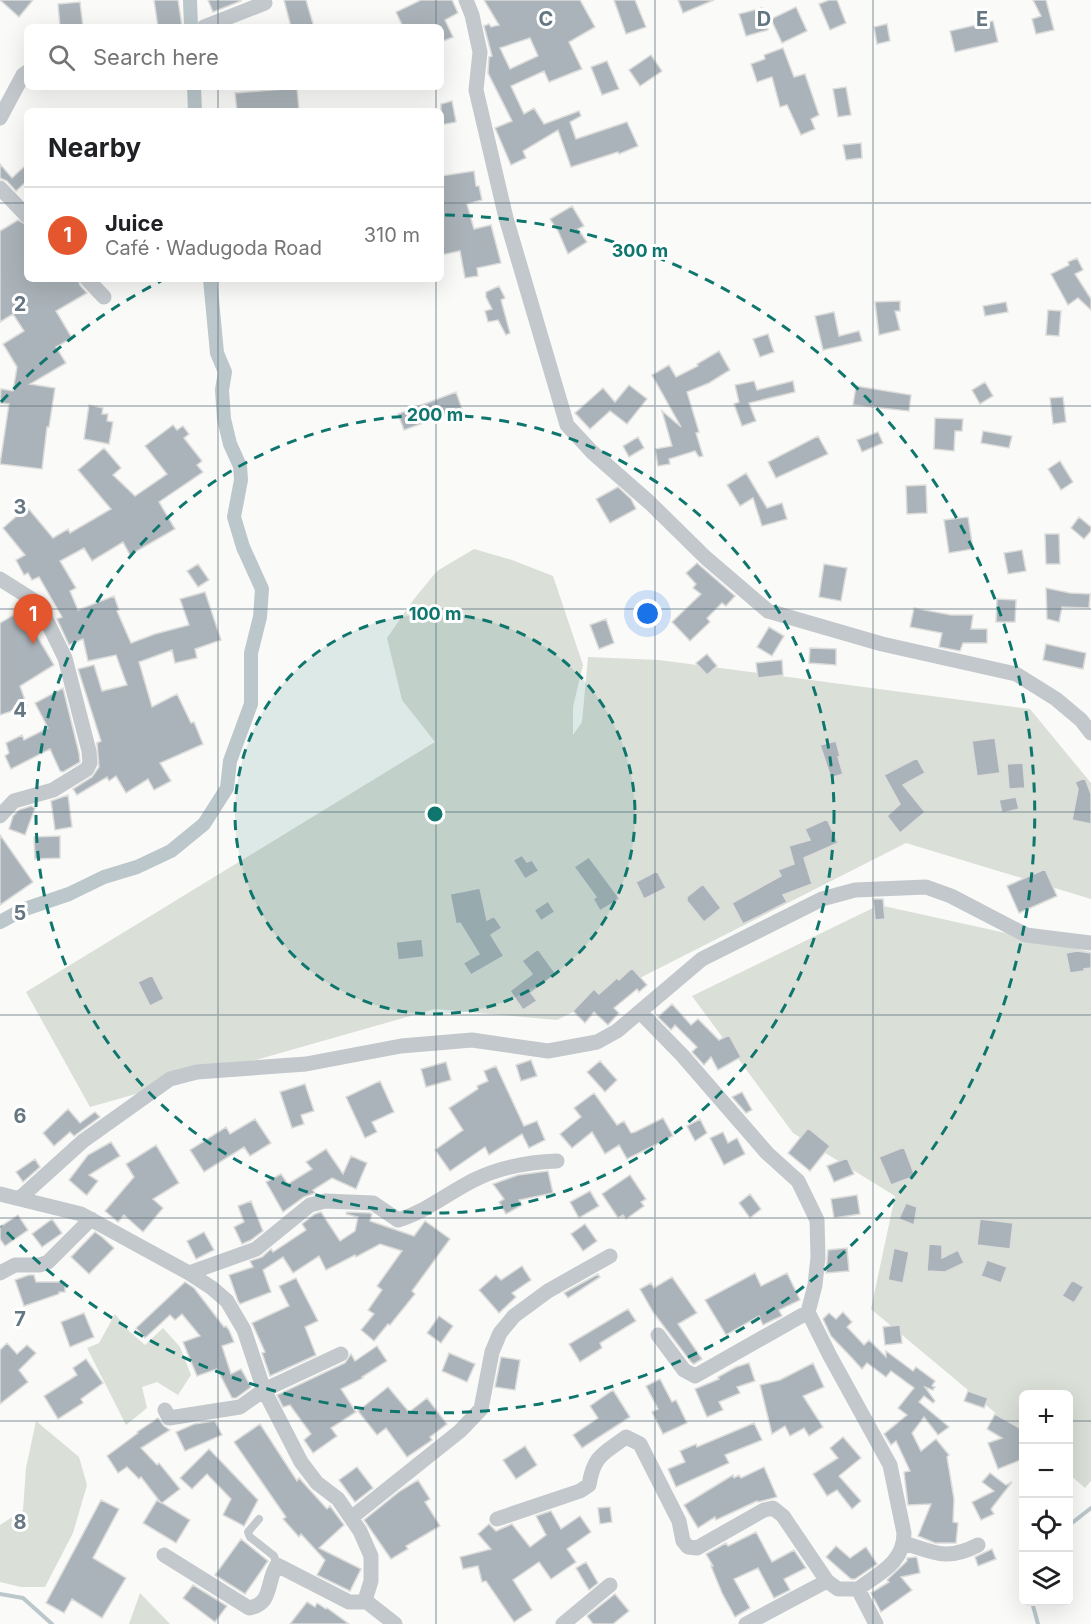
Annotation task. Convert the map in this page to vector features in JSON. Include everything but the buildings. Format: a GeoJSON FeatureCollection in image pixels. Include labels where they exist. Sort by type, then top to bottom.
{"type":"FeatureCollection","features":[{"type":"Feature","properties":{"kind":"street"},"geometry":{"type":"LineString","coordinates":[[466,0],[472,15],[480,52],[476,90],[506,218],[567,425],[592,452],[650,503],[706,558],[768,611],[882,644],[1016,674],[1056,699],[1081,720],[1091,733]]}},
{"type":"Feature","properties":{"kind":"street"},"geometry":{"type":"LineString","coordinates":[[212,24],[265,3]]}},
{"type":"Feature","properties":{"kind":"street"},"geometry":{"type":"LineString","coordinates":[[0,118],[24,74]]}},
{"type":"Feature","properties":{"kind":"street"},"geometry":{"type":"LineString","coordinates":[[0,188],[24,213]]}},
{"type":"Feature","properties":{"kind":"street"},"geometry":{"type":"LineString","coordinates":[[90,282],[104,297]]}},
{"type":"Feature","properties":{"kind":"street"},"geometry":{"type":"LineString","coordinates":[[0,579],[38,603],[68,668],[90,751],[90,763],[87,769],[53,790],[14,801],[0,816]]}},
{"type":"Feature","properties":{"kind":"street"},"geometry":{"type":"LineString","coordinates":[[20,1198],[83,1141],[170,1079],[198,1072],[306,1064],[401,1046],[472,1040],[548,1051],[597,1042],[617,1031],[702,959],[822,899],[855,890],[926,887],[951,896],[1026,935],[1091,943]]}},
{"type":"Feature","properties":{"kind":"street"},"geometry":{"type":"LineString","coordinates":[[497,1520],[580,1491],[589,1485],[591,1470],[597,1458],[626,1437],[640,1444],[679,1521],[683,1541],[688,1547],[697,1548],[764,1510],[773,1508],[783,1516],[827,1581],[838,1589],[858,1589],[895,1562],[904,1543],[890,1465],[808,1312],[815,1285],[818,1257],[817,1220],[798,1180],[767,1153],[682,1055],[640,1012]]}},
{"type":"Feature","properties":{"kind":"street"},"geometry":{"type":"LineString","coordinates":[[189,1273],[256,1249],[310,1205],[338,1200],[373,1203],[398,1220],[419,1214],[477,1179],[506,1168],[557,1161]]}},
{"type":"Feature","properties":{"kind":"street"},"geometry":{"type":"LineString","coordinates":[[0,1194],[81,1214],[189,1273],[212,1288],[226,1301],[244,1330],[264,1390],[301,1462],[317,1483],[338,1499],[360,1531],[371,1556],[367,1602]]}},
{"type":"Feature","properties":{"kind":"street"},"geometry":{"type":"LineString","coordinates":[[0,1273],[15,1265],[40,1265],[48,1262],[91,1219]]}},
{"type":"Feature","properties":{"kind":"street"},"geometry":{"type":"LineString","coordinates":[[351,1518],[460,1431],[481,1409],[492,1352],[500,1334],[514,1316],[548,1291],[610,1256]]}},
{"type":"Feature","properties":{"kind":"street"},"geometry":{"type":"LineString","coordinates":[[658,1335],[684,1370],[695,1376],[808,1312]]}},
{"type":"Feature","properties":{"kind":"street"},"geometry":{"type":"LineString","coordinates":[[165,1410],[169,1418],[240,1407],[264,1390],[341,1354]]}},
{"type":"Feature","properties":{"kind":"street"},"geometry":{"type":"LineString","coordinates":[[904,1543],[947,1556],[964,1552],[978,1545]]}},
{"type":"Feature","properties":{"kind":"street"},"geometry":{"type":"LineString","coordinates":[[164,1555],[249,1608],[264,1602],[277,1565],[349,1602],[367,1602],[395,1624]]}},
{"type":"Feature","properties":{"kind":"street"},"geometry":{"type":"LineString","coordinates":[[746,1624],[827,1581]]}},
{"type":"Feature","properties":{"kind":"street"},"geometry":{"type":"LineString","coordinates":[[563,1624],[610,1585]]}},
{"type":"Feature","properties":{"kind":"street"},"geometry":{"type":"LineString","coordinates":[[858,1589],[876,1624]]}},
{"type":"Feature","properties":{"kind":"lane"},"geometry":{"type":"LineString","coordinates":[[259,1519],[248,1532],[250,1537],[274,1556],[277,1565]]}},
{"type":"Feature","properties":{"kind":"shaded area"},"geometry":{"type":"Polygon","coordinates":[[[474,549],[512,560],[553,576],[583,665],[573,707],[573,735],[582,722],[588,657],[659,660],[1030,709],[1091,783],[1091,899],[906,843],[557,1020],[435,1009],[90,1107],[26,992],[435,742],[402,700],[387,638],[437,571],[474,549]]]}},
{"type":"Feature","properties":{"kind":"shaded area"},"geometry":{"type":"Polygon","coordinates":[[[879,905],[1091,952],[1091,1481],[1085,1488],[1073,1478],[1073,1390],[1019,1390],[1019,1433],[871,1309],[895,1196],[793,1133],[692,996],[879,905]]]}},
{"type":"Feature","properties":{"kind":"shaded area"},"geometry":{"type":"Polygon","coordinates":[[[115,1314],[145,1345],[163,1328],[180,1347],[191,1375],[178,1395],[157,1382],[142,1387],[147,1408],[126,1425],[87,1348],[99,1343],[115,1314]]]}},
{"type":"Feature","properties":{"kind":"shaded area"},"geometry":{"type":"Polygon","coordinates":[[[36,1421],[79,1457],[87,1485],[73,1533],[45,1587],[21,1587],[0,1582],[0,1525],[23,1510],[26,1468],[36,1421]]]}},
{"type":"Feature","properties":{"kind":"shaded area"},"geometry":{"type":"Polygon","coordinates":[[[140,1593],[170,1624],[129,1624],[140,1593]]]}},
{"type":"Feature","properties":{"kind":"waterway"},"geometry":{"type":"LineString","coordinates":[[190,0],[191,24]]}},
{"type":"Feature","properties":{"kind":"waterway"},"geometry":{"type":"LineString","coordinates":[[194,90],[195,108]]}},
{"type":"Feature","properties":{"kind":"waterway"},"geometry":{"type":"LineString","coordinates":[[0,922],[22,910],[69,894],[104,877],[137,867],[171,851],[204,824],[227,788],[230,761],[251,704],[251,653],[260,617],[262,589],[243,547],[234,517],[241,480],[240,466],[230,444],[224,419],[222,390],[225,372],[217,353],[210,282]]}},
{"type":"Feature","properties":{"kind":"waterway"},"geometry":{"type":"LineString","coordinates":[[1073,1522],[1091,1508]]}},
{"type":"Feature","properties":{"kind":"waterway"},"geometry":{"type":"LineString","coordinates":[[0,1594],[23,1598],[52,1624]]}},
{"type":"Feature","properties":{"kind":"waterway"},"geometry":{"type":"LineString","coordinates":[[1033,1606],[1038,1624]]}},
{"type":"Feature","properties":{"kind":"place","name":"Juice"},"geometry":{"type":"Point","coordinates":[33,644]}}]}
